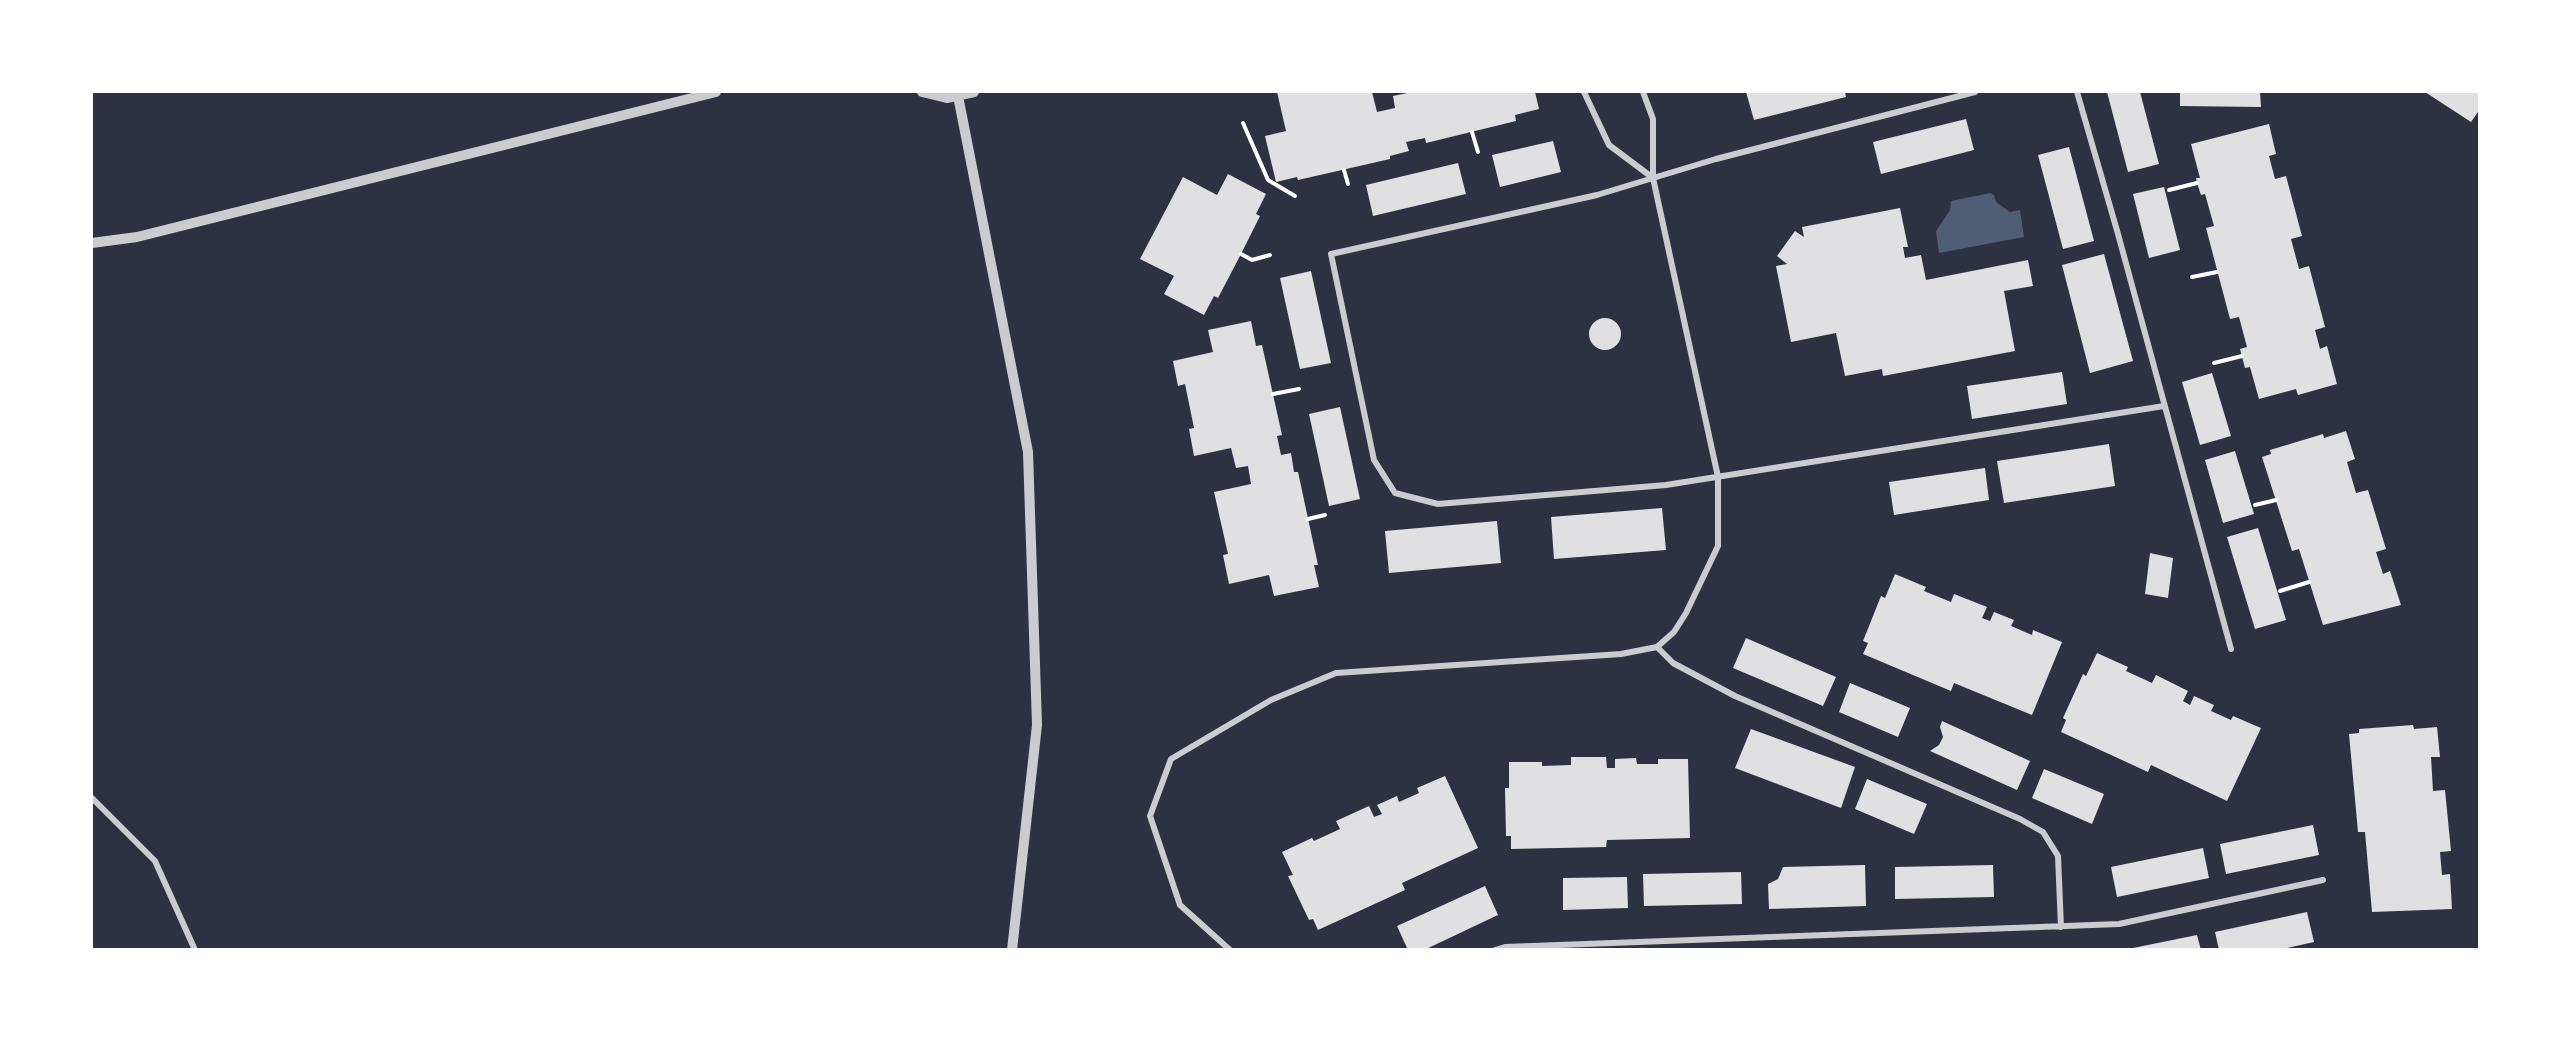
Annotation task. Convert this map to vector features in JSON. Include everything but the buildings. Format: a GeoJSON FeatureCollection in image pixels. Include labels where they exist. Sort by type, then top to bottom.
{"type":"FeatureCollection","features":[{"type":"Feature","properties":{"kind":"street"},"geometry":{"type":"LineString","coordinates":[[92,243],[137,237],[716,92]]}},
{"type":"Feature","properties":{"kind":"street"},"geometry":{"type":"LineString","coordinates":[[922,92],[947,98],[974,92]]}},
{"type":"Feature","properties":{"kind":"street"},"geometry":{"type":"LineString","coordinates":[[1584,92],[1609,145],[1653,178]]}},
{"type":"Feature","properties":{"kind":"street"},"geometry":{"type":"LineString","coordinates":[[1230,950],[1180,905],[1150,816],[1171,759],[1271,700],[1336,673],[1621,654],[1656,647],[1674,632],[1686,614],[1718,546],[1718,477],[1653,178],[1653,119],[1643,92]]}},
{"type":"Feature","properties":{"kind":"street"},"geometry":{"type":"LineString","coordinates":[[1975,92],[1716,159],[1597,195],[1331,255],[1374,460],[1395,493],[1438,504],[1666,484],[1718,477],[2164,406]]}},
{"type":"Feature","properties":{"kind":"street"},"geometry":{"type":"LineString","coordinates":[[2077,92],[2231,649]]}},
{"type":"Feature","properties":{"kind":"street"},"geometry":{"type":"LineString","coordinates":[[958,96],[1028,452],[1037,726],[1012,950]]}},
{"type":"Feature","properties":{"kind":"street"},"geometry":{"type":"LineString","coordinates":[[1656,647],[1673,663],[1736,696],[2020,819],[2043,832],[2058,856],[2061,927]]}},
{"type":"Feature","properties":{"kind":"street"},"geometry":{"type":"LineString","coordinates":[[92,798],[155,861],[195,950]]}},
{"type":"Feature","properties":{"kind":"street"},"geometry":{"type":"LineString","coordinates":[[1495,950],[1505,946],[2119,924],[2323,880]]}},
{"type":"Feature","properties":{"kind":"path"},"geometry":{"type":"LineString","coordinates":[[1243,123],[1268,180],[1295,196]]}},
{"type":"Feature","properties":{"kind":"path"},"geometry":{"type":"LineString","coordinates":[[1472,132],[1478,152]]}},
{"type":"Feature","properties":{"kind":"path"},"geometry":{"type":"LineString","coordinates":[[1344,170],[1348,184]]}},
{"type":"Feature","properties":{"kind":"path"},"geometry":{"type":"LineString","coordinates":[[2169,190],[2197,183]]}},
{"type":"Feature","properties":{"kind":"path"},"geometry":{"type":"LineString","coordinates":[[1241,254],[1252,260],[1270,255]]}},
{"type":"Feature","properties":{"kind":"path"},"geometry":{"type":"LineString","coordinates":[[2192,278],[2217,272]]}},
{"type":"Feature","properties":{"kind":"path"},"geometry":{"type":"LineString","coordinates":[[2214,363],[2242,356]]}},
{"type":"Feature","properties":{"kind":"path"},"geometry":{"type":"LineString","coordinates":[[1273,394],[1299,389]]}},
{"type":"Feature","properties":{"kind":"path"},"geometry":{"type":"LineString","coordinates":[[2255,506],[2276,500]]}},
{"type":"Feature","properties":{"kind":"path"},"geometry":{"type":"LineString","coordinates":[[1308,519],[1325,515]]}},
{"type":"Feature","properties":{"kind":"path"},"geometry":{"type":"LineString","coordinates":[[2280,591],[2310,582]]}},
{"type":"Feature","properties":{"kind":"water"},"geometry":{"type":"Polygon","coordinates":[[[1990,193],[1994,195],[1996,202],[2010,212],[2020,210],[2024,237],[1939,253],[1936,231],[1950,210],[1951,201],[1990,193]]]}}]}
